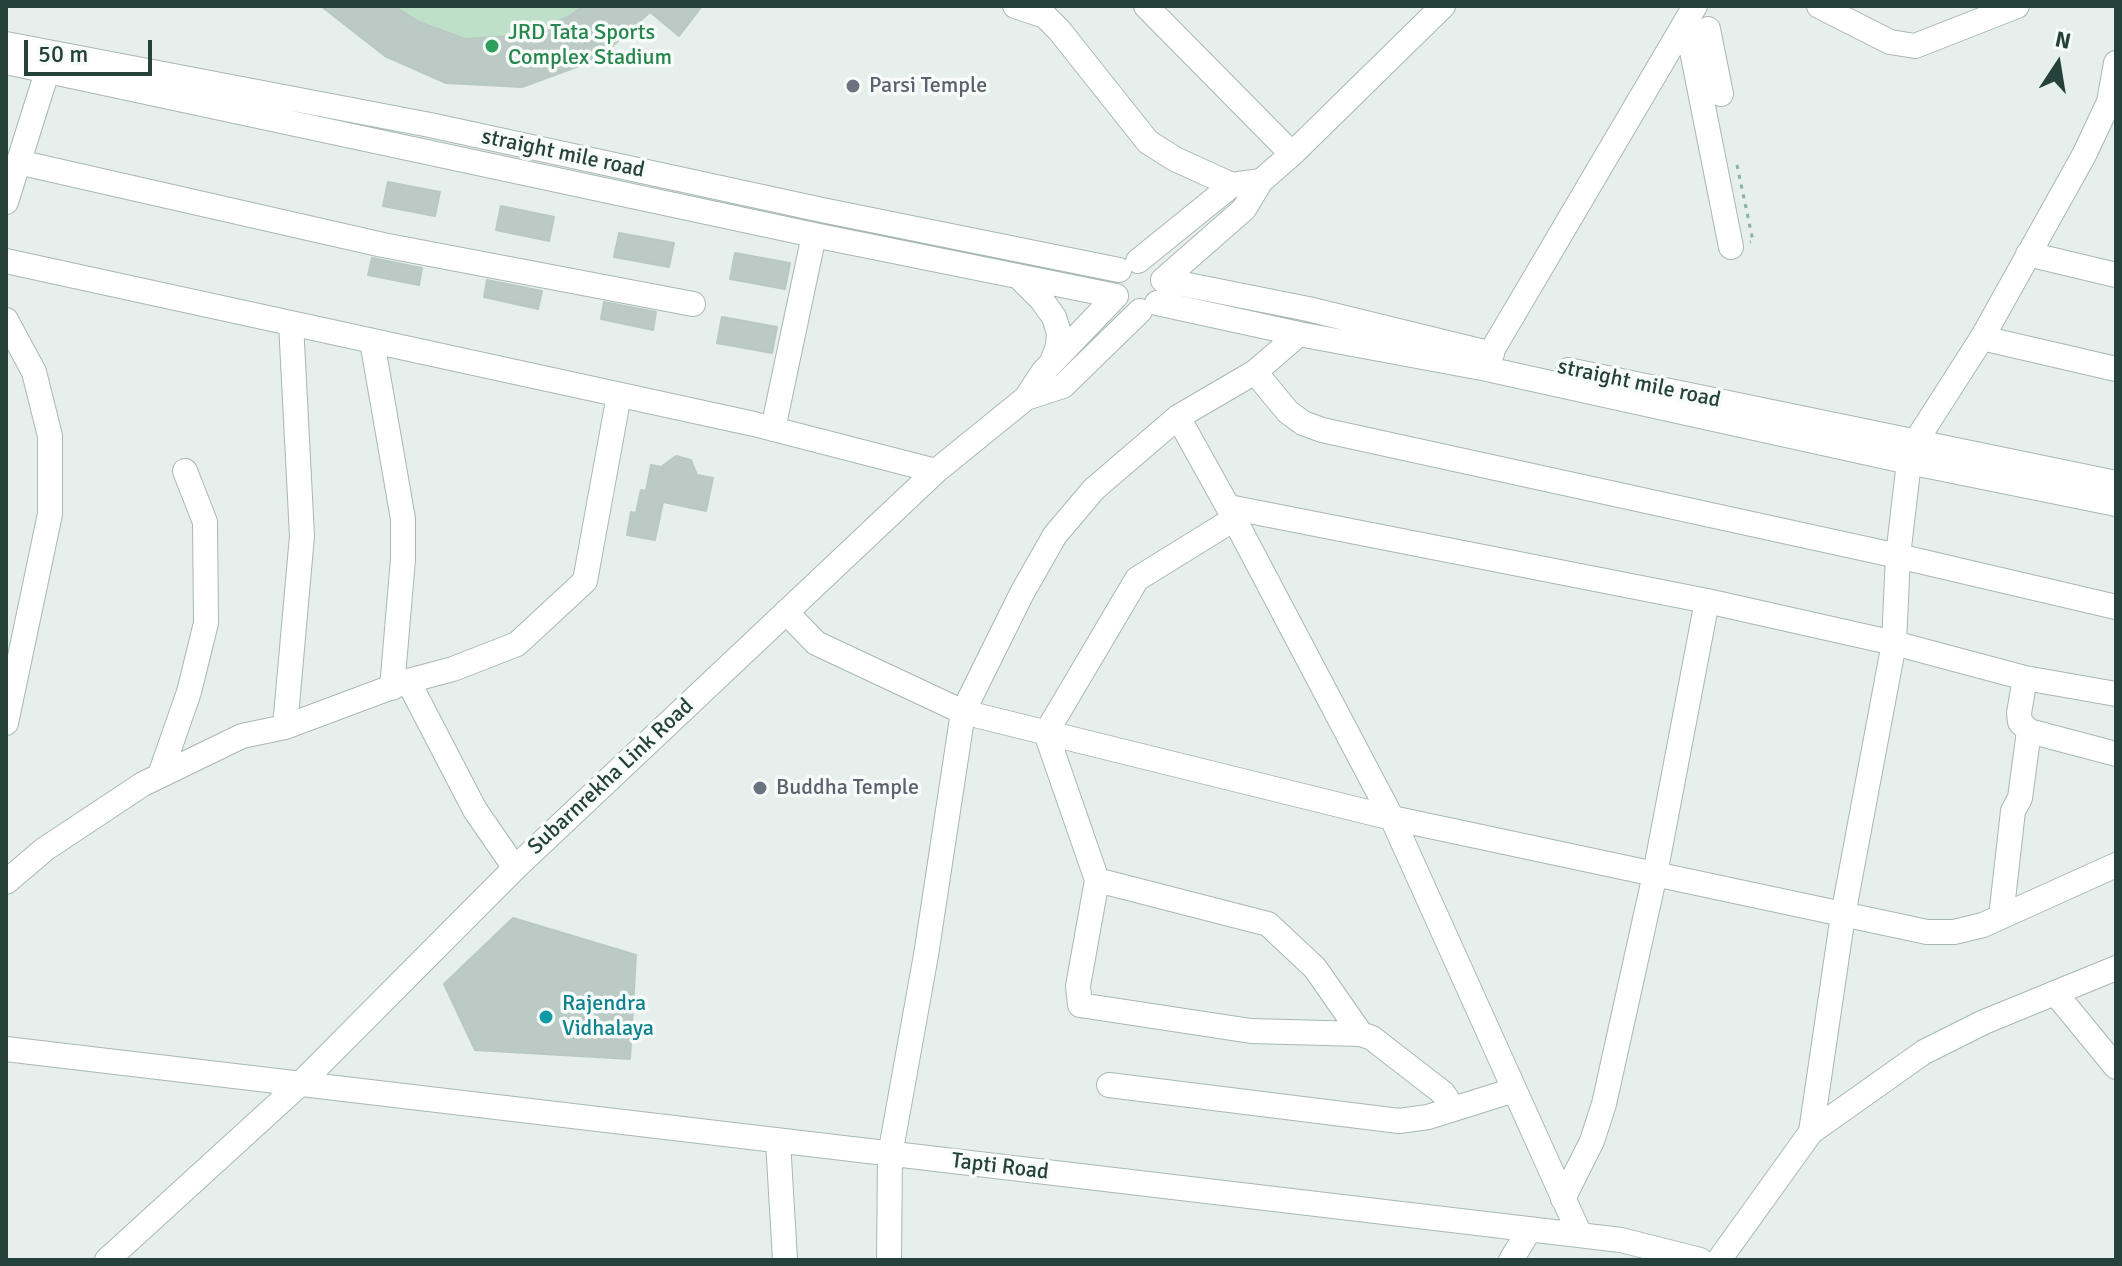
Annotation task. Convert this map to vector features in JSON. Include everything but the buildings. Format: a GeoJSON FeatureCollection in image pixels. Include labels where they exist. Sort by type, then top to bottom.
{"type":"FeatureCollection","features":[{"type":"Feature","properties":{"kind":"street"},"geometry":{"type":"LineString","coordinates":[[1015,6],[1045,16],[1059,30],[1148,142],[1175,159],[1232,185]]}},
{"type":"Feature","properties":{"kind":"street"},"geometry":{"type":"LineString","coordinates":[[1146,6],[1292,154]]}},
{"type":"Feature","properties":{"kind":"street"},"geometry":{"type":"LineString","coordinates":[[1026,398],[1063,386],[1244,209],[1261,181],[1443,6]]}},
{"type":"Feature","properties":{"kind":"street"},"geometry":{"type":"LineString","coordinates":[[1819,6],[1890,42],[1915,46],[2017,6]]}},
{"type":"Feature","properties":{"kind":"street"},"geometry":{"type":"LineString","coordinates":[[1696,19],[1721,94]]}},
{"type":"Feature","properties":{"kind":"street"},"geometry":{"type":"LineString","coordinates":[[1696,19],[1731,247]]}},
{"type":"Feature","properties":{"kind":"street"},"geometry":{"type":"LineString","coordinates":[[1490,354],[1696,19]]}},
{"type":"Feature","properties":{"kind":"street","name":"straight mile road"},"geometry":{"type":"LineString","coordinates":[[6,44],[430,125],[822,210],[1128,266],[1155,267],[1153,298]]}},
{"type":"Feature","properties":{"kind":"street","name":"straight mile road"},"geometry":{"type":"LineString","coordinates":[[6,62],[814,235],[1116,296],[1128,308],[1153,298],[1308,309],[1912,451],[2116,504]]}},
{"type":"Feature","properties":{"kind":"street"},"geometry":{"type":"LineString","coordinates":[[1811,1132],[1843,915],[1894,643],[1898,556],[1912,451],[1982,338],[2112,103],[2116,63]]}},
{"type":"Feature","properties":{"kind":"street"},"geometry":{"type":"LineString","coordinates":[[6,202],[47,72]]}},
{"type":"Feature","properties":{"kind":"street"},"geometry":{"type":"LineString","coordinates":[[18,162],[383,245],[693,304]]}},
{"type":"Feature","properties":{"kind":"street"},"geometry":{"type":"LineString","coordinates":[[1116,296],[1114,285],[1128,266],[1232,185],[1261,181]]}},
{"type":"Feature","properties":{"kind":"street"},"geometry":{"type":"LineString","coordinates":[[773,429],[814,235]]}},
{"type":"Feature","properties":{"kind":"street"},"geometry":{"type":"LineString","coordinates":[[2028,254],[2116,275]]}},
{"type":"Feature","properties":{"kind":"street"},"geometry":{"type":"LineString","coordinates":[[6,261],[773,429],[936,471]]}},
{"type":"Feature","properties":{"kind":"street"},"geometry":{"type":"LineString","coordinates":[[1018,276],[1054,317],[1059,333],[1051,364]]}},
{"type":"Feature","properties":{"kind":"street","name":"Subarnrekha Link Road"},"geometry":{"type":"LineString","coordinates":[[107,1260],[299,1085],[515,868],[936,471],[1026,398],[1051,364],[1116,296]]}},
{"type":"Feature","properties":{"kind":"street","name":"straight mile road"},"geometry":{"type":"LineString","coordinates":[[1153,298],[1184,310],[1299,334],[1912,451],[2116,483]]}},
{"type":"Feature","properties":{"kind":"street"},"geometry":{"type":"LineString","coordinates":[[6,320],[34,372],[50,436],[50,514],[6,723]]}},
{"type":"Feature","properties":{"kind":"street"},"geometry":{"type":"LineString","coordinates":[[285,727],[302,536],[291,323]]}},
{"type":"Feature","properties":{"kind":"street"},"geometry":{"type":"LineString","coordinates":[[889,1260],[890,1155],[926,955],[963,712],[1022,593],[1055,535],[1094,489],[1178,417],[1255,372],[1299,334]]}},
{"type":"Feature","properties":{"kind":"street"},"geometry":{"type":"LineString","coordinates":[[1982,338],[2116,369]]}},
{"type":"Feature","properties":{"kind":"street"},"geometry":{"type":"LineString","coordinates":[[372,341],[403,519],[400,684],[475,810],[515,868]]}},
{"type":"Feature","properties":{"kind":"street"},"geometry":{"type":"LineString","coordinates":[[1255,372],[1288,412],[1303,423],[1322,430],[2116,607]]}},
{"type":"Feature","properties":{"kind":"street"},"geometry":{"type":"LineString","coordinates":[[6,882],[45,849],[143,784],[242,736],[285,727],[517,644],[585,581],[619,395]]}},
{"type":"Feature","properties":{"kind":"street"},"geometry":{"type":"LineString","coordinates":[[1178,417],[1237,513],[1392,818],[1580,1235]]}},
{"type":"Feature","properties":{"kind":"street"},"geometry":{"type":"LineString","coordinates":[[160,775],[189,692],[206,623],[205,522],[185,471]]}},
{"type":"Feature","properties":{"kind":"street"},"geometry":{"type":"LineString","coordinates":[[1454,1109],[1443,1093],[1372,1038],[1361,1034],[1251,1031],[1080,1005],[1078,986],[1097,880],[1046,733],[1137,579],[1237,513],[1707,601],[1894,643],[2025,678],[2116,694]]}},
{"type":"Feature","properties":{"kind":"street"},"geometry":{"type":"LineString","coordinates":[[1563,1199],[1592,1141],[1604,1104],[1655,874],[1707,601]]}},
{"type":"Feature","properties":{"kind":"street"},"geometry":{"type":"LineString","coordinates":[[786,612],[816,643],[963,712],[1392,818],[1927,932],[1954,932],[1983,925],[2116,865]]}},
{"type":"Feature","properties":{"kind":"street"},"geometry":{"type":"LineString","coordinates":[[2025,678],[2019,713],[2020,722],[2029,731],[2116,754]]}},
{"type":"Feature","properties":{"kind":"street"},"geometry":{"type":"LineString","coordinates":[[2001,917],[2013,811],[2020,798],[2029,731]]}},
{"type":"Feature","properties":{"kind":"street"},"geometry":{"type":"LineString","coordinates":[[1097,880],[1268,924],[1315,968],[1361,1034]]}},
{"type":"Feature","properties":{"kind":"street"},"geometry":{"type":"LineString","coordinates":[[1719,1260],[1811,1132],[1924,1052],[1984,1022],[2116,968]]}},
{"type":"Feature","properties":{"kind":"street"},"geometry":{"type":"LineString","coordinates":[[2056,994],[2116,1067]]}},
{"type":"Feature","properties":{"kind":"street","name":"Tapti Road"},"geometry":{"type":"LineString","coordinates":[[6,1049],[1621,1240],[1700,1260]]}},
{"type":"Feature","properties":{"kind":"street"},"geometry":{"type":"LineString","coordinates":[[1109,1085],[1399,1121],[1428,1117],[1514,1090]]}},
{"type":"Feature","properties":{"kind":"street"},"geometry":{"type":"LineString","coordinates":[[778,1141],[785,1260]]}},
{"type":"Feature","properties":{"kind":"street"},"geometry":{"type":"LineString","coordinates":[[1511,1260],[1530,1229]]}},
{"type":"Feature","properties":{"kind":"green space","name":"JRD Tata Sports Complex Stadium"},"geometry":{"type":"Polygon","coordinates":[[[327,6],[702,6],[679,36],[650,12],[598,59],[522,87],[446,83],[385,56],[333,16],[327,6]]]}},
{"type":"Feature","properties":{"kind":"place","name":"JRD Tata Sports Complex Stadium"},"geometry":{"type":"Point","coordinates":[492,46]}},
{"type":"Feature","properties":{"kind":"place","name":"Parsi Temple"},"geometry":{"type":"Point","coordinates":[853,86]}},
{"type":"Feature","properties":{"kind":"place","name":"Buddha Temple"},"geometry":{"type":"Point","coordinates":[760,788]}},
{"type":"Feature","properties":{"kind":"place","name":"Rajendra Vidhalaya"},"geometry":{"type":"Point","coordinates":[546,1017]}}]}
